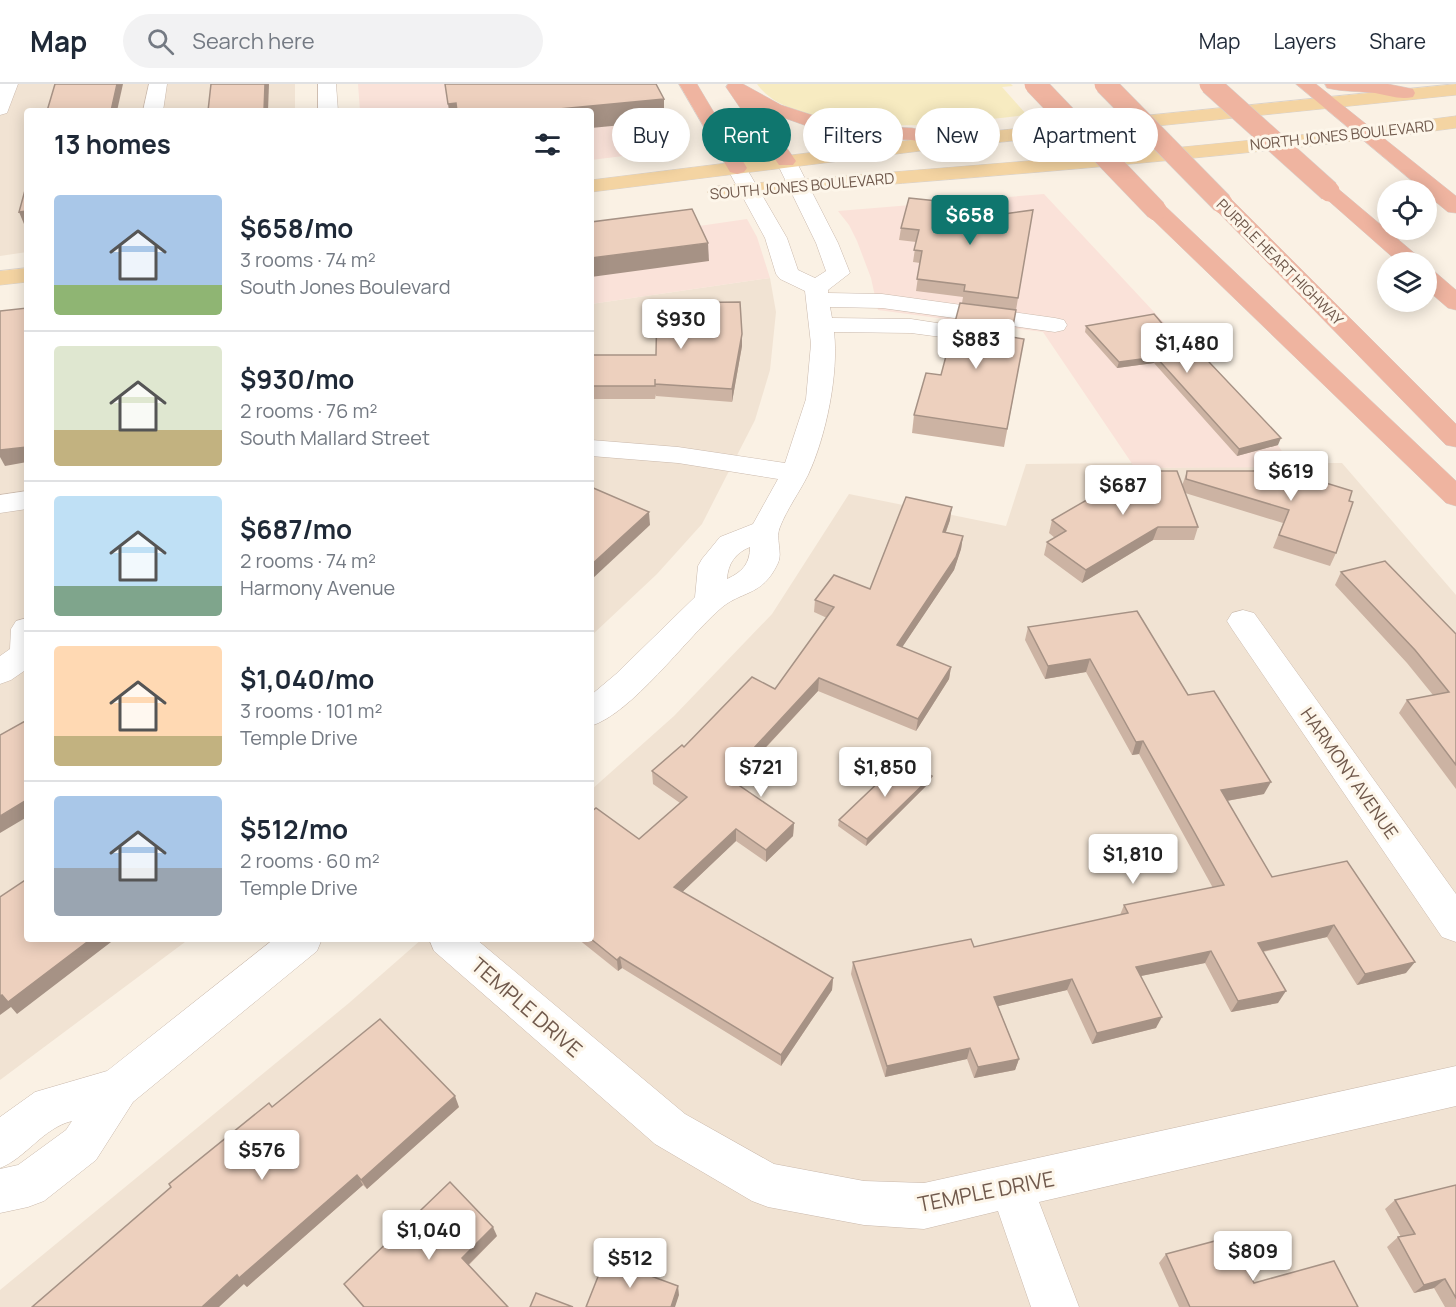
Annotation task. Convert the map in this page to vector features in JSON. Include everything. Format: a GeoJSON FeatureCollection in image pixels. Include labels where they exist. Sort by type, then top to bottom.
{"type":"FeatureCollection","features":[{"type":"Feature","properties":{"kind":"highway"},"geometry":{"type":"LineString","coordinates":[[688,84],[737,168]]}},
{"type":"Feature","properties":{"kind":"highway"},"geometry":{"type":"LineString","coordinates":[[1035,84],[1156,210],[1456,498]]}},
{"type":"Feature","properties":{"kind":"highway","name":"PURPLE HEART HIGHWAY"},"geometry":{"type":"LineString","coordinates":[[1105,84],[1456,439]]}},
{"type":"Feature","properties":{"kind":"highway"},"geometry":{"type":"LineString","coordinates":[[1210,84],[1399,252]]}},
{"type":"Feature","properties":{"kind":"highway"},"geometry":{"type":"LineString","coordinates":[[1305,84],[1331,93],[1366,134],[1456,207]]}},
{"type":"Feature","properties":{"kind":"highway"},"geometry":{"type":"LineString","coordinates":[[734,85],[765,104],[814,122],[864,132],[915,135]]}},
{"type":"Feature","properties":{"kind":"highway"},"geometry":{"type":"LineString","coordinates":[[734,85],[750,108]]}},
{"type":"Feature","properties":{"kind":"highway"},"geometry":{"type":"LineString","coordinates":[[1437,286],[1456,303]]}},
{"type":"Feature","properties":{"kind":"main road","name":"NORTH JONES BOULEVARD"},"geometry":{"type":"LineString","coordinates":[[1193,115],[1331,93],[1406,93],[1456,88]]}},
{"type":"Feature","properties":{"kind":"main road","name":"SOUTH JONES BOULEVARD"},"geometry":{"type":"LineString","coordinates":[[1000,136],[1193,115]]}},
{"type":"Feature","properties":{"kind":"main road","name":"NORTH JONES BOULEVARD"},"geometry":{"type":"LineString","coordinates":[[1228,148],[1456,122]]}},
{"type":"Feature","properties":{"kind":"main road","name":"SOUTH JONES BOULEVARD"},"geometry":{"type":"LineString","coordinates":[[791,160],[915,145]]}},
{"type":"Feature","properties":{"kind":"main road","name":"SOUTH JONES BOULEVARD"},"geometry":{"type":"LineString","coordinates":[[702,194],[1228,148]]}},
{"type":"Feature","properties":{"kind":"main road","name":"SOUTH JONES BOULEVARD"},"geometry":{"type":"LineString","coordinates":[[594,186],[779,162]]}},
{"type":"Feature","properties":{"kind":"main road"},"geometry":{"type":"LineString","coordinates":[[0,278],[24,275]]}},
{"type":"Feature","properties":{"kind":"street"},"geometry":{"type":"LineString","coordinates":[[0,109],[9,84]]}},
{"type":"Feature","properties":{"kind":"street"},"geometry":{"type":"LineString","coordinates":[[154,108],[158,84]]}},
{"type":"Feature","properties":{"kind":"street"},"geometry":{"type":"LineString","coordinates":[[327,84],[328,108]]}},
{"type":"Feature","properties":{"kind":"street"},"geometry":{"type":"LineString","coordinates":[[594,711],[628,683],[710,600],[750,581],[765,561],[764,530],[795,472],[819,399],[824,357],[819,304],[838,273],[827,243],[786,162]]}},
{"type":"Feature","properties":{"kind":"street"},"geometry":{"type":"LineString","coordinates":[[737,168],[776,238],[788,274],[819,304],[911,326],[1022,341]]}},
{"type":"Feature","properties":{"kind":"street"},"geometry":{"type":"LineString","coordinates":[[819,304],[882,301],[1055,325]]}},
{"type":"Feature","properties":{"kind":"street"},"geometry":{"type":"LineString","coordinates":[[594,448],[678,455],[795,472]]}},
{"type":"Feature","properties":{"kind":"street"},"geometry":{"type":"LineString","coordinates":[[0,504],[24,500]]}},
{"type":"Feature","properties":{"kind":"street","name":"HARMONY AVENUE"},"geometry":{"type":"LineString","coordinates":[[1243,621],[1456,925]]}},
{"type":"Feature","properties":{"kind":"street"},"geometry":{"type":"LineString","coordinates":[[0,672],[24,655]]}},
{"type":"Feature","properties":{"kind":"street"},"geometry":{"type":"LineString","coordinates":[[0,1191],[28,1185],[81,1145],[118,1088],[299,942]]}},
{"type":"Feature","properties":{"kind":"street","name":"TEMPLE DRIVE"},"geometry":{"type":"LineString","coordinates":[[452,942],[670,1129],[768,1185],[864,1203],[924,1206],[1012,1188],[1456,1086]]}},
{"type":"Feature","properties":{"kind":"street"},"geometry":{"type":"LineString","coordinates":[[0,1147],[6,1139],[50,1106],[118,1088]]}},
{"type":"Feature","properties":{"kind":"street"},"geometry":{"type":"LineString","coordinates":[[1012,1188],[1055,1307]]}},
{"type":"Feature","properties":{"kind":"shaded area"},"geometry":{"type":"Polygon","coordinates":[[[0,84],[295,84],[295,108],[24,108],[24,252],[0,256],[0,84]]]}},
{"type":"Feature","properties":{"kind":"shaded area"},"geometry":{"type":"Polygon","coordinates":[[[358,84],[644,84],[657,108],[612,108],[612,157],[594,160],[594,108],[360,108],[358,84]]]}},
{"type":"Feature","properties":{"kind":"shaded area"},"geometry":{"type":"Polygon","coordinates":[[[1044,194],[1278,445],[1292,467],[1135,468],[1043,332],[878,310],[871,278],[857,241],[849,225],[838,211],[1044,194]]]}},
{"type":"Feature","properties":{"kind":"shaded area"},"geometry":{"type":"Polygon","coordinates":[[[747,219],[757,237],[770,278],[594,304],[594,224],[658,232],[747,219]]]}},
{"type":"Feature","properties":{"kind":"shaded area"},"geometry":{"type":"Polygon","coordinates":[[[770,278],[776,312],[770,370],[755,420],[702,524],[657,574],[594,633],[594,304],[770,278]]]}},
{"type":"Feature","properties":{"kind":"shaded area"},"geometry":{"type":"Polygon","coordinates":[[[24,387],[24,942],[185,942],[0,1080],[0,391],[24,387]]]}},
{"type":"Feature","properties":{"kind":"shaded area"},"geometry":{"type":"Polygon","coordinates":[[[1132,463],[1135,468],[1342,463],[1456,595],[1456,1307],[0,1307],[0,1290],[349,1003],[419,942],[594,942],[594,787],[674,716],[772,614],[849,494],[1006,526],[1026,464],[1132,463]]]}},
{"type":"Feature","properties":{"kind":"sand"},"geometry":{"type":"Polygon","coordinates":[[[757,84],[1011,84],[1013,86],[1002,87],[1021,108],[1012,108],[1012,117],[1000,118],[1000,108],[915,108],[915,125],[903,125],[903,108],[803,108],[803,113],[782,104],[764,92],[757,84]]]}},
{"type":"Feature","properties":{"kind":"building"},"geometry":{"type":"Polygon","coordinates":[[[55,84],[117,84],[112,108],[48,108],[55,84]]]}},
{"type":"Feature","properties":{"kind":"building"},"geometry":{"type":"Polygon","coordinates":[[[211,84],[265,84],[264,108],[208,108],[211,84]]]}},
{"type":"Feature","properties":{"kind":"building"},"geometry":{"type":"Polygon","coordinates":[[[445,84],[656,84],[664,99],[570,108],[457,108],[456,103],[448,104],[445,84]]]}},
{"type":"Feature","properties":{"kind":"building"},"geometry":{"type":"Polygon","coordinates":[[[24,194],[24,211],[19,212],[24,194]]]}},
{"type":"Feature","properties":{"kind":"building"},"geometry":{"type":"Polygon","coordinates":[[[909,198],[985,206],[982,217],[1033,210],[1018,298],[964,291],[965,285],[917,279],[922,251],[914,250],[919,230],[901,228],[909,198]]]}},
{"type":"Feature","properties":{"kind":"building"},"geometry":{"type":"Polygon","coordinates":[[[692,209],[708,243],[594,258],[594,222],[692,209]]]}},
{"type":"Feature","properties":{"kind":"building"},"geometry":{"type":"Polygon","coordinates":[[[740,302],[742,334],[732,389],[655,384],[655,386],[594,386],[594,355],[656,355],[657,303],[740,302]]]}},
{"type":"Feature","properties":{"kind":"building"},"geometry":{"type":"Polygon","coordinates":[[[960,303],[1016,310],[1011,337],[1024,339],[1007,429],[914,415],[926,373],[941,375],[960,303]]]}},
{"type":"Feature","properties":{"kind":"building"},"geometry":{"type":"Polygon","coordinates":[[[24,308],[24,447],[0,450],[0,311],[24,308]]]}},
{"type":"Feature","properties":{"kind":"building"},"geometry":{"type":"Polygon","coordinates":[[[1154,314],[1165,327],[1174,325],[1281,438],[1239,449],[1156,357],[1119,362],[1086,326],[1154,314]]]}},
{"type":"Feature","properties":{"kind":"building"},"geometry":{"type":"Polygon","coordinates":[[[1137,471],[1177,471],[1198,527],[1158,527],[1086,570],[1047,542],[1066,531],[1052,520],[1137,471]]]}},
{"type":"Feature","properties":{"kind":"building"},"geometry":{"type":"Polygon","coordinates":[[[1187,471],[1287,471],[1352,491],[1349,501],[1353,502],[1336,553],[1279,535],[1289,510],[1186,479],[1187,471]]]}},
{"type":"Feature","properties":{"kind":"building"},"geometry":{"type":"Polygon","coordinates":[[[594,488],[649,512],[594,562],[594,488]]]}},
{"type":"Feature","properties":{"kind":"building"},"geometry":{"type":"Polygon","coordinates":[[[906,497],[952,507],[943,532],[963,536],[956,557],[897,645],[951,667],[918,719],[819,678],[727,777],[794,823],[766,850],[736,829],[674,887],[833,978],[781,1055],[620,957],[617,960],[594,941],[594,810],[596,808],[639,839],[687,797],[652,771],[682,745],[684,747],[752,677],[775,689],[834,607],[815,600],[834,575],[870,589],[906,497]]]}},
{"type":"Feature","properties":{"kind":"building"},"geometry":{"type":"Polygon","coordinates":[[[1385,561],[1456,634],[1456,765],[1407,700],[1449,692],[1415,650],[1341,572],[1385,561]]]}},
{"type":"Feature","properties":{"kind":"building"},"geometry":{"type":"Polygon","coordinates":[[[1137,611],[1188,695],[1214,691],[1271,782],[1221,790],[1272,877],[1347,861],[1415,962],[1365,974],[1334,925],[1258,943],[1286,991],[1238,1001],[1211,951],[1136,967],[1162,1017],[1097,1033],[1072,979],[994,997],[1019,1059],[978,1067],[970,1048],[887,1066],[853,962],[971,939],[974,947],[1128,913],[1124,905],[1224,885],[1143,741],[1136,742],[1090,659],[1048,666],[1028,627],[1137,611]]]}},
{"type":"Feature","properties":{"kind":"building"},"geometry":{"type":"Polygon","coordinates":[[[24,722],[24,802],[0,816],[0,735],[24,722]]]}},
{"type":"Feature","properties":{"kind":"building"},"geometry":{"type":"Polygon","coordinates":[[[904,758],[932,776],[867,839],[839,820],[904,758]]]}},
{"type":"Feature","properties":{"kind":"building"},"geometry":{"type":"Polygon","coordinates":[[[24,881],[24,942],[87,942],[8,1002],[2,995],[0,996],[0,897],[24,881]]]}},
{"type":"Feature","properties":{"kind":"building"},"geometry":{"type":"Polygon","coordinates":[[[380,1019],[455,1096],[361,1180],[357,1175],[239,1278],[237,1275],[202,1307],[32,1307],[171,1187],[169,1184],[269,1103],[272,1107],[380,1019]]]}},
{"type":"Feature","properties":{"kind":"building"},"geometry":{"type":"Polygon","coordinates":[[[450,1182],[493,1227],[462,1258],[508,1307],[364,1307],[344,1284],[450,1182]]]}},
{"type":"Feature","properties":{"kind":"building"},"geometry":{"type":"Polygon","coordinates":[[[1456,1185],[1456,1298],[1445,1279],[1424,1285],[1398,1237],[1415,1234],[1395,1200],[1456,1185]]]}},
{"type":"Feature","properties":{"kind":"building"},"geometry":{"type":"Polygon","coordinates":[[[1230,1237],[1254,1283],[1334,1261],[1358,1307],[1190,1307],[1166,1254],[1230,1237]]]}},
{"type":"Feature","properties":{"kind":"building"},"geometry":{"type":"Polygon","coordinates":[[[605,1259],[678,1286],[671,1307],[586,1307],[605,1259]]]}},
{"type":"Feature","properties":{"kind":"building"},"geometry":{"type":"Polygon","coordinates":[[[536,1293],[573,1307],[530,1307],[536,1293]]]}}]}
